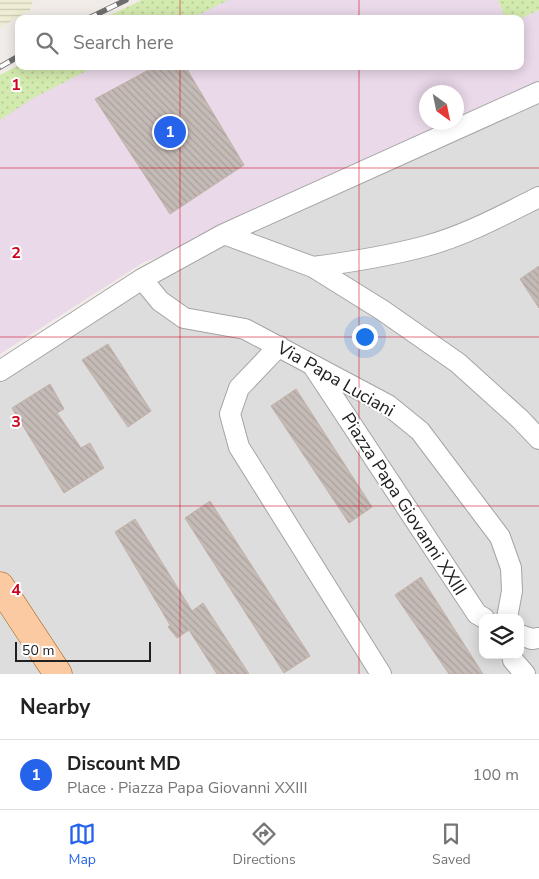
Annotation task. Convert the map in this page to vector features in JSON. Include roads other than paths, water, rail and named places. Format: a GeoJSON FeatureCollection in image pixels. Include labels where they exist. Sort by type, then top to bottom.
{"type":"FeatureCollection","features":[{"type":"Feature","properties":{"kind":"main road"},"geometry":{"type":"LineString","coordinates":[[0,586],[8,615],[58,674]]}},
{"type":"Feature","properties":{"kind":"street"},"geometry":{"type":"LineString","coordinates":[[0,371],[142,279],[224,234],[539,92]]}},
{"type":"Feature","properties":{"kind":"street"},"geometry":{"type":"LineString","coordinates":[[313,267],[364,260],[428,245],[494,220],[539,197]]}},
{"type":"Feature","properties":{"kind":"street"},"geometry":{"type":"LineString","coordinates":[[224,234],[313,267],[382,310],[458,363],[520,419],[539,440]]}},
{"type":"Feature","properties":{"kind":"street","name":"Via Papa Luciani"},"geometry":{"type":"LineString","coordinates":[[142,279],[160,301],[184,318],[245,329],[388,405],[420,431],[500,537],[511,568],[512,591],[508,614]]}},
{"type":"Feature","properties":{"kind":"street"},"geometry":{"type":"LineString","coordinates":[[279,346],[240,388],[230,414],[239,447],[382,674]]}},
{"type":"Feature","properties":{"kind":"street","name":"Piazza Papa Giovanni XXIII"},"geometry":{"type":"LineString","coordinates":[[310,362],[479,615]]}},
{"type":"Feature","properties":{"kind":"street"},"geometry":{"type":"LineString","coordinates":[[524,636],[532,639],[539,638]]}},
{"type":"Feature","properties":{"kind":"street"},"geometry":{"type":"LineString","coordinates":[[515,659],[525,674]]}},
{"type":"Feature","properties":{"kind":"railway"},"geometry":{"type":"LineString","coordinates":[[95,15],[126,0]]}},
{"type":"Feature","properties":{"kind":"railway"},"geometry":{"type":"LineString","coordinates":[[0,67],[15,58]]}},
{"type":"Feature","properties":{"kind":"place","name":"Discount MD"},"geometry":{"type":"Point","coordinates":[170,132]}}]}
